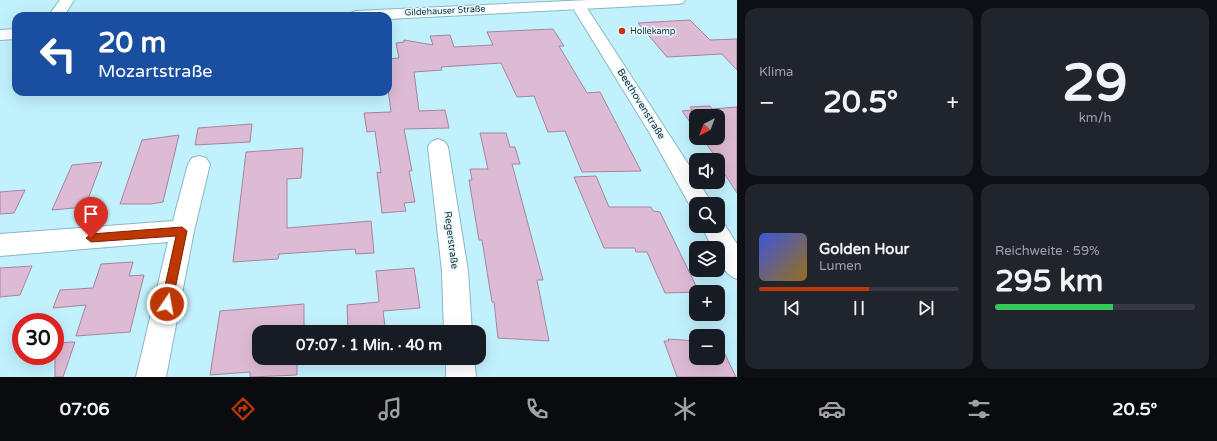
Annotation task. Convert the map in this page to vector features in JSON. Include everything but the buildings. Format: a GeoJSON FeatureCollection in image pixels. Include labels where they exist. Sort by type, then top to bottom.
{"type":"FeatureCollection","features":[{"type":"Feature","properties":{"kind":"street"},"geometry":{"type":"LineString","coordinates":[[59,12],[67,0]]}},
{"type":"Feature","properties":{"kind":"street","name":"Gildehauser Straße"},"geometry":{"type":"LineString","coordinates":[[392,13],[542,3],[578,5],[633,1],[678,0]]}},
{"type":"Feature","properties":{"kind":"street","name":"Beethovenstraße"},"geometry":{"type":"LineString","coordinates":[[578,5],[656,128],[697,197]]}},
{"type":"Feature","properties":{"kind":"street"},"geometry":{"type":"LineString","coordinates":[[0,34],[12,34]]}},
{"type":"Feature","properties":{"kind":"street","name":"Regerstraße"},"geometry":{"type":"LineString","coordinates":[[438,148],[455,271],[458,325]]}},
{"type":"Feature","properties":{"kind":"street"},"geometry":{"type":"LineString","coordinates":[[151,377],[182,231],[199,164]]}},
{"type":"Feature","properties":{"kind":"street"},"geometry":{"type":"LineString","coordinates":[[0,245],[182,231]]}},
{"type":"Feature","properties":{"kind":"street"},"geometry":{"type":"LineString","coordinates":[[717,233],[737,267]]}},
{"type":"Feature","properties":{"kind":"street"},"geometry":{"type":"LineString","coordinates":[[460,365],[461,377]]}},
{"type":"Feature","properties":{"kind":"place","name":"Hollekamp"},"geometry":{"type":"Point","coordinates":[622,31]}},
{"type":"Feature","properties":{"kind":"route"},"geometry":{"type":"LineString","coordinates":[[91,238],[182,231],[167,304]]}}]}
